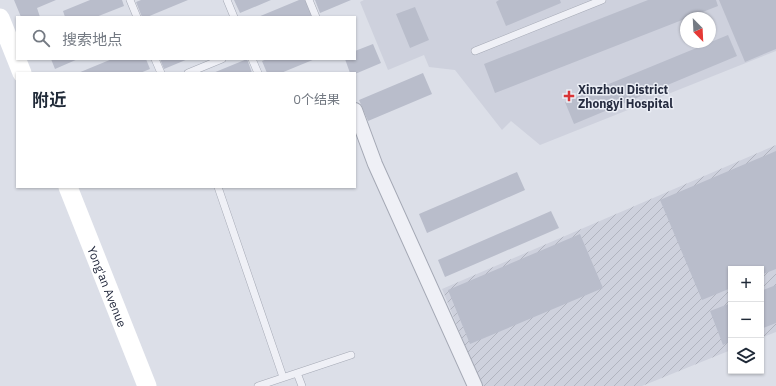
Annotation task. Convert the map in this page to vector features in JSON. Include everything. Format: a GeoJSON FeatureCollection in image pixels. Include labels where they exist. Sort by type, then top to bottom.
{"type":"FeatureCollection","features":[{"type":"Feature","properties":{"kind":"street"},"geometry":{"type":"LineString","coordinates":[[0,18],[16,58]]}},
{"type":"Feature","properties":{"kind":"street"},"geometry":{"type":"LineString","coordinates":[[17,60],[22,72]]}},
{"type":"Feature","properties":{"kind":"street"},"geometry":{"type":"LineString","coordinates":[[356,113],[375,164],[475,386]]}},
{"type":"Feature","properties":{"kind":"street","name":"Yong'an Avenue"},"geometry":{"type":"LineString","coordinates":[[68,188],[147,386]]}},
{"type":"Feature","properties":{"kind":"lane"},"geometry":{"type":"LineString","coordinates":[[130,0],[137,16]]}},
{"type":"Feature","properties":{"kind":"lane"},"geometry":{"type":"LineString","coordinates":[[227,0],[234,16]]}},
{"type":"Feature","properties":{"kind":"lane"},"geometry":{"type":"LineString","coordinates":[[309,0],[316,16]]}},
{"type":"Feature","properties":{"kind":"lane"},"geometry":{"type":"LineString","coordinates":[[475,51],[602,0]]}},
{"type":"Feature","properties":{"kind":"lane"},"geometry":{"type":"LineString","coordinates":[[155,60],[161,72]]}},
{"type":"Feature","properties":{"kind":"lane"},"geometry":{"type":"LineString","coordinates":[[190,72],[220,60]]}},
{"type":"Feature","properties":{"kind":"lane"},"geometry":{"type":"LineString","coordinates":[[252,60],[258,72]]}},
{"type":"Feature","properties":{"kind":"lane"},"geometry":{"type":"LineString","coordinates":[[218,188],[283,377]]}},
{"type":"Feature","properties":{"kind":"lane"},"geometry":{"type":"LineString","coordinates":[[258,386],[351,355]]}},
{"type":"Feature","properties":{"kind":"lane"},"geometry":{"type":"LineString","coordinates":[[297,373],[302,386]]}},
{"type":"Feature","properties":{"kind":"shaded area","name":"Xinzhou District Zhongyi Hospital"},"geometry":{"type":"Polygon","coordinates":[[[364,0],[776,0],[776,51],[540,145],[511,121],[502,130],[455,70],[429,67],[424,55],[388,70],[360,2],[364,0]]]}},
{"type":"Feature","properties":{"kind":"shaded area"},"geometry":{"type":"Polygon","coordinates":[[[776,145],[776,332],[764,337],[764,266],[728,266],[728,351],[642,386],[482,386],[442,289],[776,145]]]}},
{"type":"Feature","properties":{"kind":"building"},"geometry":{"type":"Polygon","coordinates":[[[14,0],[56,0],[37,8],[40,16],[21,16],[14,0]]]}},
{"type":"Feature","properties":{"kind":"building"},"geometry":{"type":"Polygon","coordinates":[[[90,0],[122,0],[124,6],[99,16],[65,16],[63,11],[90,0]]]}},
{"type":"Feature","properties":{"kind":"building"},"geometry":{"type":"Polygon","coordinates":[[[141,0],[188,0],[149,16],[142,16],[136,2],[141,0]]]}},
{"type":"Feature","properties":{"kind":"building"},"geometry":{"type":"Polygon","coordinates":[[[234,0],[271,0],[240,13],[234,0]]]}},
{"type":"Feature","properties":{"kind":"building"},"geometry":{"type":"Polygon","coordinates":[[[299,0],[306,0],[313,16],[260,16],[299,0]]]}},
{"type":"Feature","properties":{"kind":"building"},"geometry":{"type":"Polygon","coordinates":[[[315,0],[351,0],[320,13],[315,0]]]}},
{"type":"Feature","properties":{"kind":"building"},"geometry":{"type":"Polygon","coordinates":[[[499,0],[560,0],[561,3],[506,26],[496,2],[499,0]]]}},
{"type":"Feature","properties":{"kind":"building"},"geometry":{"type":"Polygon","coordinates":[[[648,0],[716,0],[718,6],[703,12],[680,12],[680,21],[495,93],[484,64],[648,0]]]}},
{"type":"Feature","properties":{"kind":"building"},"geometry":{"type":"Polygon","coordinates":[[[719,0],[776,0],[776,49],[745,62],[719,0]]]}},
{"type":"Feature","properties":{"kind":"building"},"geometry":{"type":"Polygon","coordinates":[[[415,7],[429,40],[410,48],[396,14],[415,7]]]}},
{"type":"Feature","properties":{"kind":"building"},"geometry":{"type":"Polygon","coordinates":[[[728,35],[737,56],[574,124],[565,102],[696,48],[716,48],[716,40],[728,35]]]}},
{"type":"Feature","properties":{"kind":"building"},"geometry":{"type":"Polygon","coordinates":[[[373,44],[381,63],[356,74],[356,72],[350,72],[345,60],[356,60],[356,51],[373,44]]]}},
{"type":"Feature","properties":{"kind":"building"},"geometry":{"type":"Polygon","coordinates":[[[51,60],[76,60],[55,69],[51,60]]]}},
{"type":"Feature","properties":{"kind":"building"},"geometry":{"type":"Polygon","coordinates":[[[110,60],[146,60],[150,69],[142,72],[80,72],[110,60]]]}},
{"type":"Feature","properties":{"kind":"building"},"geometry":{"type":"Polygon","coordinates":[[[160,60],[186,60],[164,69],[160,60]]]}},
{"type":"Feature","properties":{"kind":"building"},"geometry":{"type":"Polygon","coordinates":[[[247,60],[252,72],[215,72],[247,60]]]}},
{"type":"Feature","properties":{"kind":"building"},"geometry":{"type":"Polygon","coordinates":[[[313,60],[283,72],[267,72],[262,61],[313,60]]]}},
{"type":"Feature","properties":{"kind":"building"},"geometry":{"type":"Polygon","coordinates":[[[423,73],[432,94],[368,121],[359,100],[423,73]]]}},
{"type":"Feature","properties":{"kind":"building"},"geometry":{"type":"Polygon","coordinates":[[[776,151],[776,269],[764,274],[764,266],[728,266],[728,289],[702,300],[660,200],[776,151]]]}},
{"type":"Feature","properties":{"kind":"building"},"geometry":{"type":"Polygon","coordinates":[[[517,172],[525,190],[427,233],[419,214],[517,172]]]}},
{"type":"Feature","properties":{"kind":"building"},"geometry":{"type":"Polygon","coordinates":[[[551,211],[559,228],[445,277],[438,260],[551,211]]]}},
{"type":"Feature","properties":{"kind":"building"},"geometry":{"type":"Polygon","coordinates":[[[580,234],[603,288],[470,344],[448,290],[580,234]]]}},
{"type":"Feature","properties":{"kind":"building"},"geometry":{"type":"Polygon","coordinates":[[[776,285],[776,323],[764,328],[764,302],[764,290],[776,285]]]}},
{"type":"Feature","properties":{"kind":"building"},"geometry":{"type":"Polygon","coordinates":[[[728,304],[728,342],[723,345],[710,311],[728,304]]]}},
{"type":"Feature","properties":{"kind":"place","name":"Xinzhou District Zhongyi Hospital"},"geometry":{"type":"Point","coordinates":[569,96]}}]}
